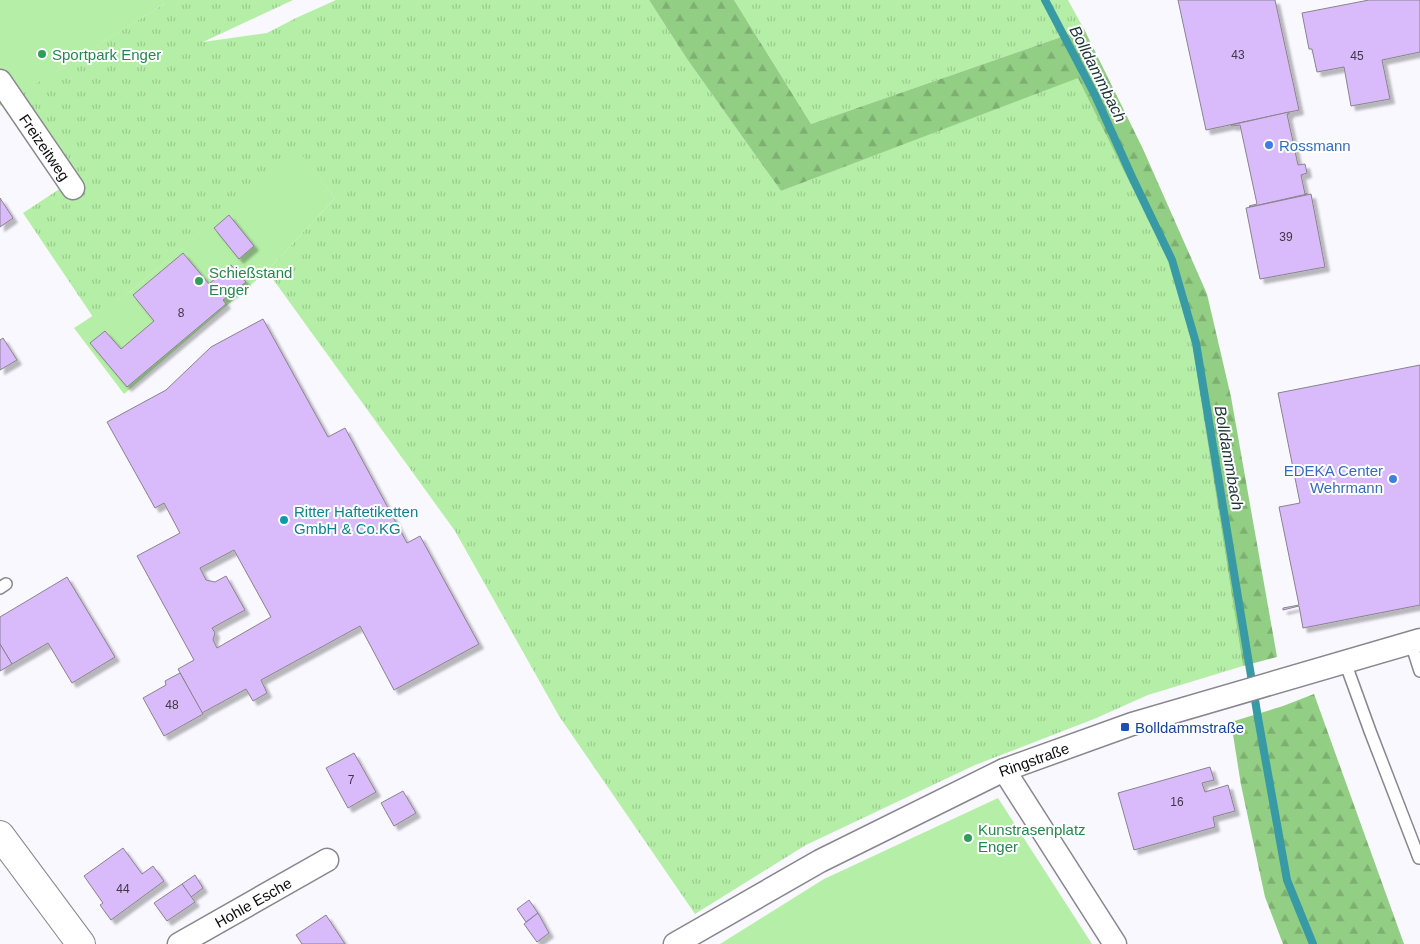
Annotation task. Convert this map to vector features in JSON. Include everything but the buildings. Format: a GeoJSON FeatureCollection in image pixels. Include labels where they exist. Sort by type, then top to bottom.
{"type":"FeatureCollection","features":[{"type":"Feature","properties":{"kind":"main road"},"geometry":{"type":"LineString","coordinates":[[0,835],[81,944]]}},
{"type":"Feature","properties":{"kind":"street","name":"Freizeitweg"},"geometry":{"type":"LineString","coordinates":[[0,81],[73,188]]}},
{"type":"Feature","properties":{"kind":"street","name":"Ringstraße"},"geometry":{"type":"LineString","coordinates":[[675,944],[820,861],[1004,770],[1132,724],[1416,641]]}},
{"type":"Feature","properties":{"kind":"street"},"geometry":{"type":"LineString","coordinates":[[1004,770],[1115,944]]}},
{"type":"Feature","properties":{"kind":"street","name":"Hohle Esche"},"geometry":{"type":"LineString","coordinates":[[178,944],[327,860]]}},
{"type":"Feature","properties":{"kind":"lane"},"geometry":{"type":"LineString","coordinates":[[1416,641],[1420,671]]}},
{"type":"Feature","properties":{"kind":"lane"},"geometry":{"type":"LineString","coordinates":[[1345,662],[1418,858],[1420,858]]}},
{"type":"Feature","properties":{"kind":"green space","name":"Sportpark Enger"},"geometry":{"type":"Polygon","coordinates":[[[0,0],[161,0],[164,4],[0,106],[0,0]]]}},
{"type":"Feature","properties":{"kind":"green space"},"geometry":{"type":"Polygon","coordinates":[[[161,0],[293,0],[203,42],[267,33],[336,0],[649,0],[687,59],[781,191],[1078,77],[1169,262],[1192,344],[1243,666],[1148,695],[1094,719],[975,765],[806,845],[695,914],[559,716],[455,531],[267,271],[335,198],[298,151],[131,291],[93,317],[23,213],[61,188],[4,103],[164,4],[161,0]]]}},
{"type":"Feature","properties":{"kind":"green space"},"geometry":{"type":"Polygon","coordinates":[[[649,0],[734,0],[811,124],[1084,29],[1143,149],[1207,294],[1231,397],[1277,657],[1243,666],[1192,344],[1169,262],[1078,78],[781,191],[687,59],[649,0]]]}},
{"type":"Feature","properties":{"kind":"green space"},"geometry":{"type":"Polygon","coordinates":[[[734,0],[1068,0],[1084,29],[811,124],[734,0]]]}},
{"type":"Feature","properties":{"kind":"green space","name":"Schießstand Enger"},"geometry":{"type":"Polygon","coordinates":[[[298,150],[335,198],[267,271],[124,394],[74,328],[131,291],[298,150]]]}},
{"type":"Feature","properties":{"kind":"green space"},"geometry":{"type":"Polygon","coordinates":[[[1314,694],[1404,944],[1283,944],[1265,897],[1241,785],[1231,722],[1314,694]]]}},
{"type":"Feature","properties":{"kind":"green space","name":"Kunstrasenplatz Enger"},"geometry":{"type":"Polygon","coordinates":[[[998,798],[1092,944],[720,944],[824,879],[998,798]]]}},
{"type":"Feature","properties":{"kind":"waterway","name":"Bolldammbach"},"geometry":{"type":"LineString","coordinates":[[1045,0],[1095,95],[1172,260],[1196,343],[1258,718],[1287,880],[1313,944]]}},
{"type":"Feature","properties":{"kind":"place","name":"Sportpark Enger"},"geometry":{"type":"Point","coordinates":[42,54]}},
{"type":"Feature","properties":{"kind":"place","name":"Rossmann"},"geometry":{"type":"Point","coordinates":[1269,145]}},
{"type":"Feature","properties":{"kind":"place","name":"Schießstand Enger"},"geometry":{"type":"Point","coordinates":[199,281]}},
{"type":"Feature","properties":{"kind":"place","name":"EDEKA Center Wehrmann"},"geometry":{"type":"Point","coordinates":[1393,479]}},
{"type":"Feature","properties":{"kind":"place","name":"Ritter Haftetiketten GmbH & Co.KG"},"geometry":{"type":"Point","coordinates":[284,520]}},
{"type":"Feature","properties":{"kind":"place","name":"Bolldammstraße"},"geometry":{"type":"Point","coordinates":[1125,727]}},
{"type":"Feature","properties":{"kind":"place","name":"Kunstrasenplatz Enger"},"geometry":{"type":"Point","coordinates":[968,838]}}]}
